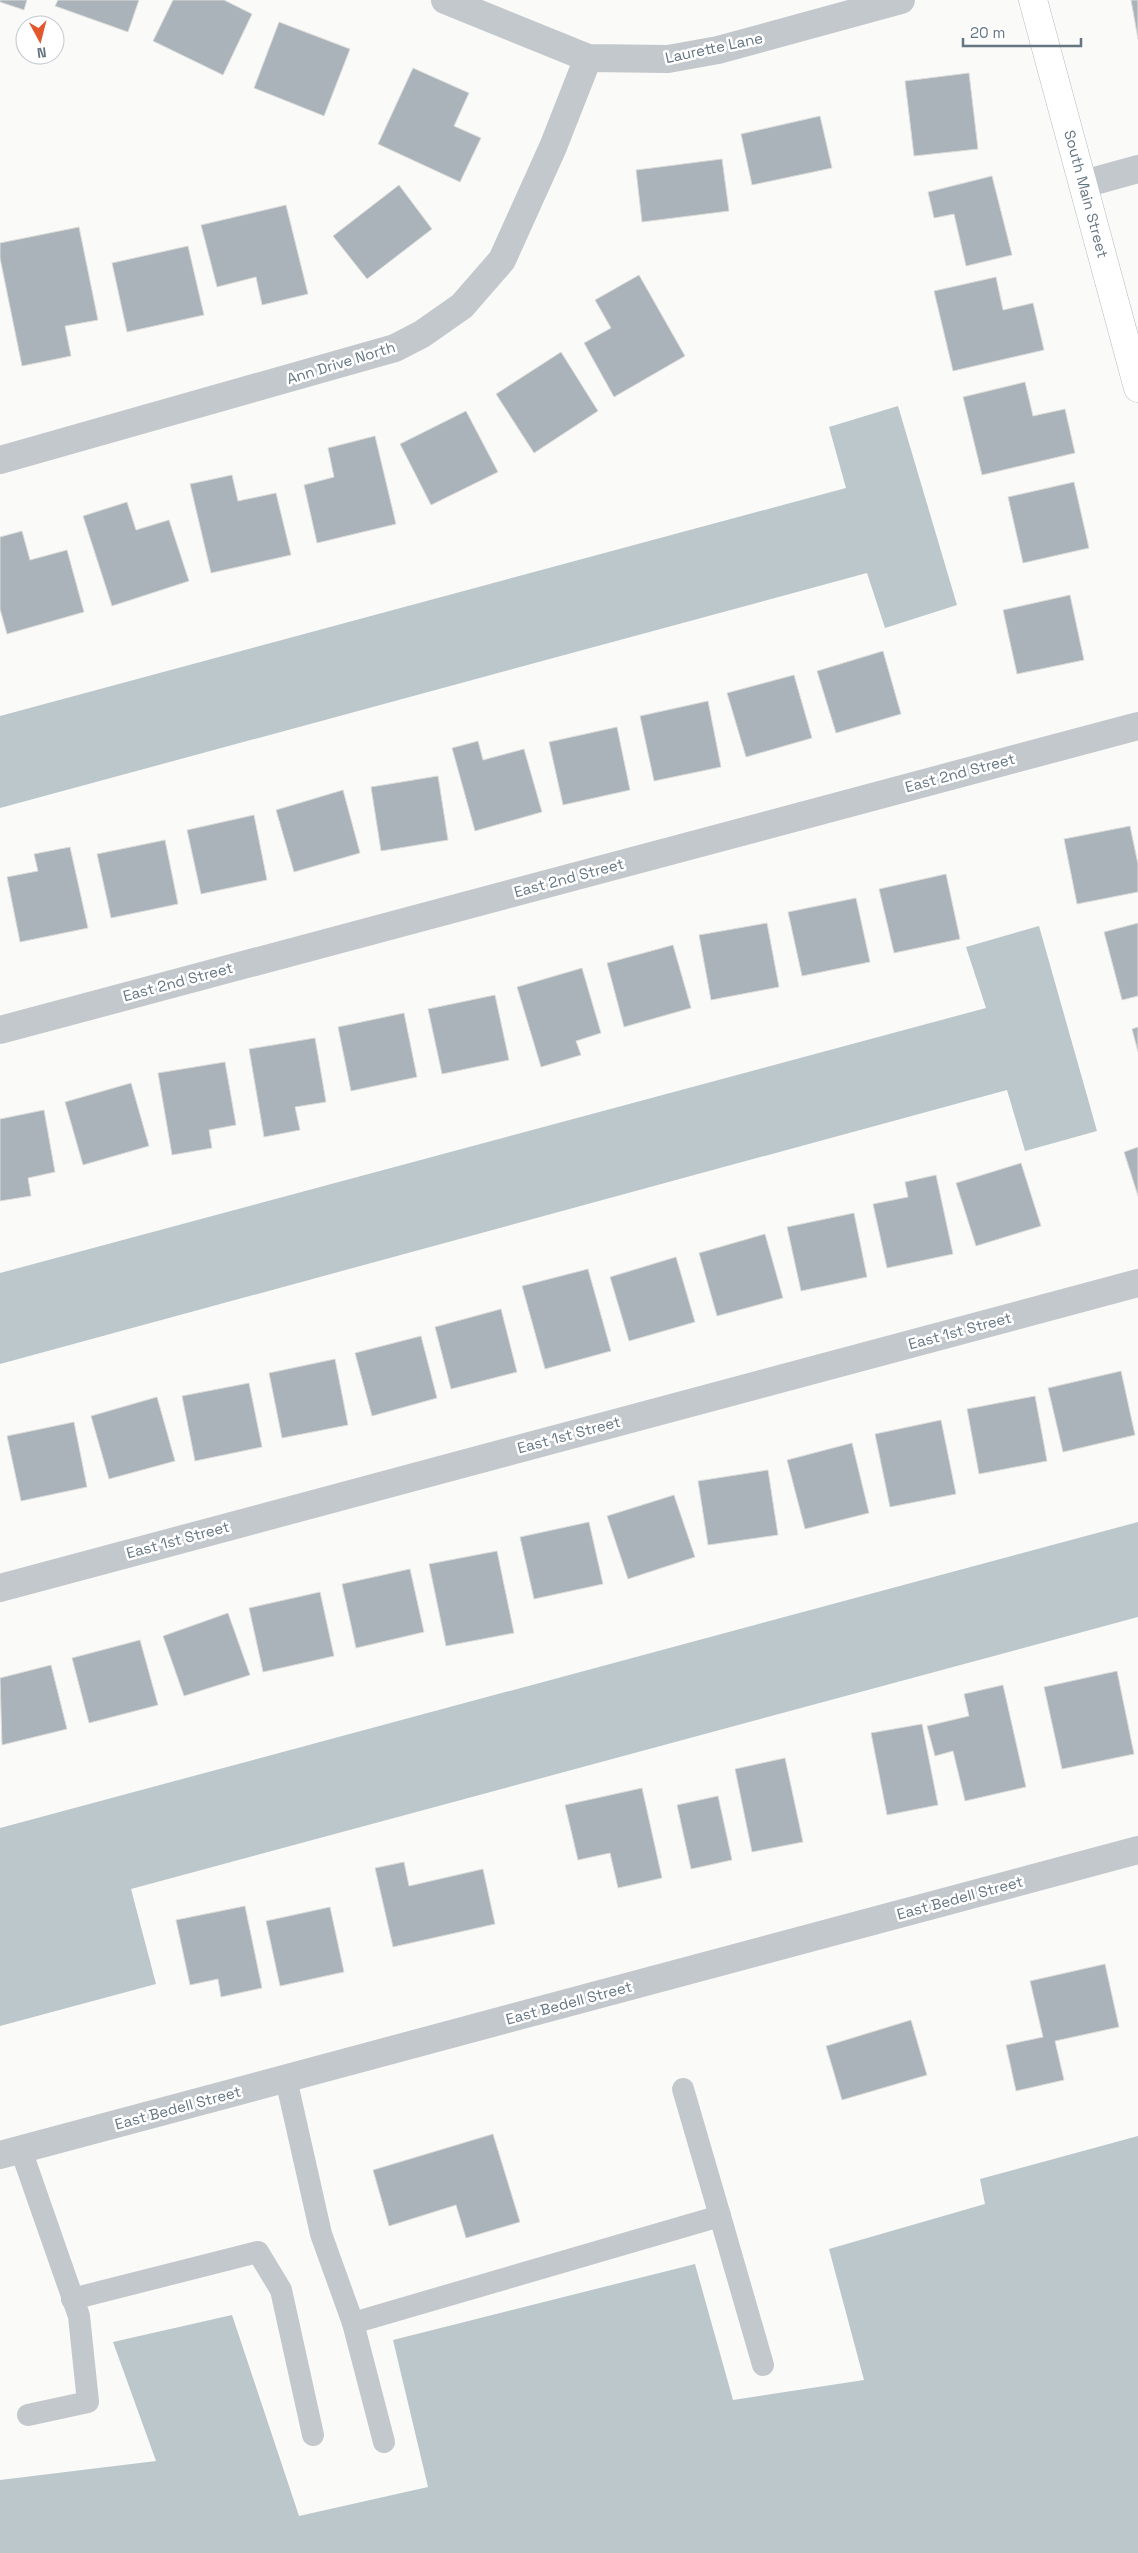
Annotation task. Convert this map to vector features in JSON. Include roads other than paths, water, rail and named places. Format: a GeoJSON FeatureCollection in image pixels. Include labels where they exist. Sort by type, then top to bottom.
{"type":"FeatureCollection","features":[{"type":"Feature","properties":{"kind":"street","name":"Laurette Lane"},"geometry":{"type":"LineString","coordinates":[[445,0],[588,58],[668,60],[718,50],[901,0]]}},
{"type":"Feature","properties":{"kind":"street","name":"South Main Street"},"geometry":{"type":"LineString","coordinates":[[1033,0],[1138,388]]}},
{"type":"Feature","properties":{"kind":"street","name":"Ann Drive North"},"geometry":{"type":"LineString","coordinates":[[0,460],[395,348],[422,334],[462,306],[502,260],[554,147],[588,58]]}},
{"type":"Feature","properties":{"kind":"street"},"geometry":{"type":"LineString","coordinates":[[1084,184],[1138,169]]}},
{"type":"Feature","properties":{"kind":"street","name":"East 2nd Street"},"geometry":{"type":"LineString","coordinates":[[0,1030],[1138,726]]}},
{"type":"Feature","properties":{"kind":"street","name":"East 1st Street"},"geometry":{"type":"LineString","coordinates":[[0,1588],[1138,1283]]}},
{"type":"Feature","properties":{"kind":"street","name":"East Bedell Street"},"geometry":{"type":"LineString","coordinates":[[10,2152],[1138,1850]]}},
{"type":"Feature","properties":{"kind":"lane"},"geometry":{"type":"LineString","coordinates":[[286,2079],[321,2234],[353,2323],[384,2442]]}},
{"type":"Feature","properties":{"kind":"lane"},"geometry":{"type":"LineString","coordinates":[[683,2089],[763,2365]]}},
{"type":"Feature","properties":{"kind":"lane"},"geometry":{"type":"LineString","coordinates":[[10,2152],[78,2316],[88,2402],[28,2415]]}},
{"type":"Feature","properties":{"kind":"lane"},"geometry":{"type":"LineString","coordinates":[[353,2323],[720,2216]]}},
{"type":"Feature","properties":{"kind":"lane"},"geometry":{"type":"LineString","coordinates":[[72,2299],[258,2252],[281,2290],[313,2435]]}}]}
